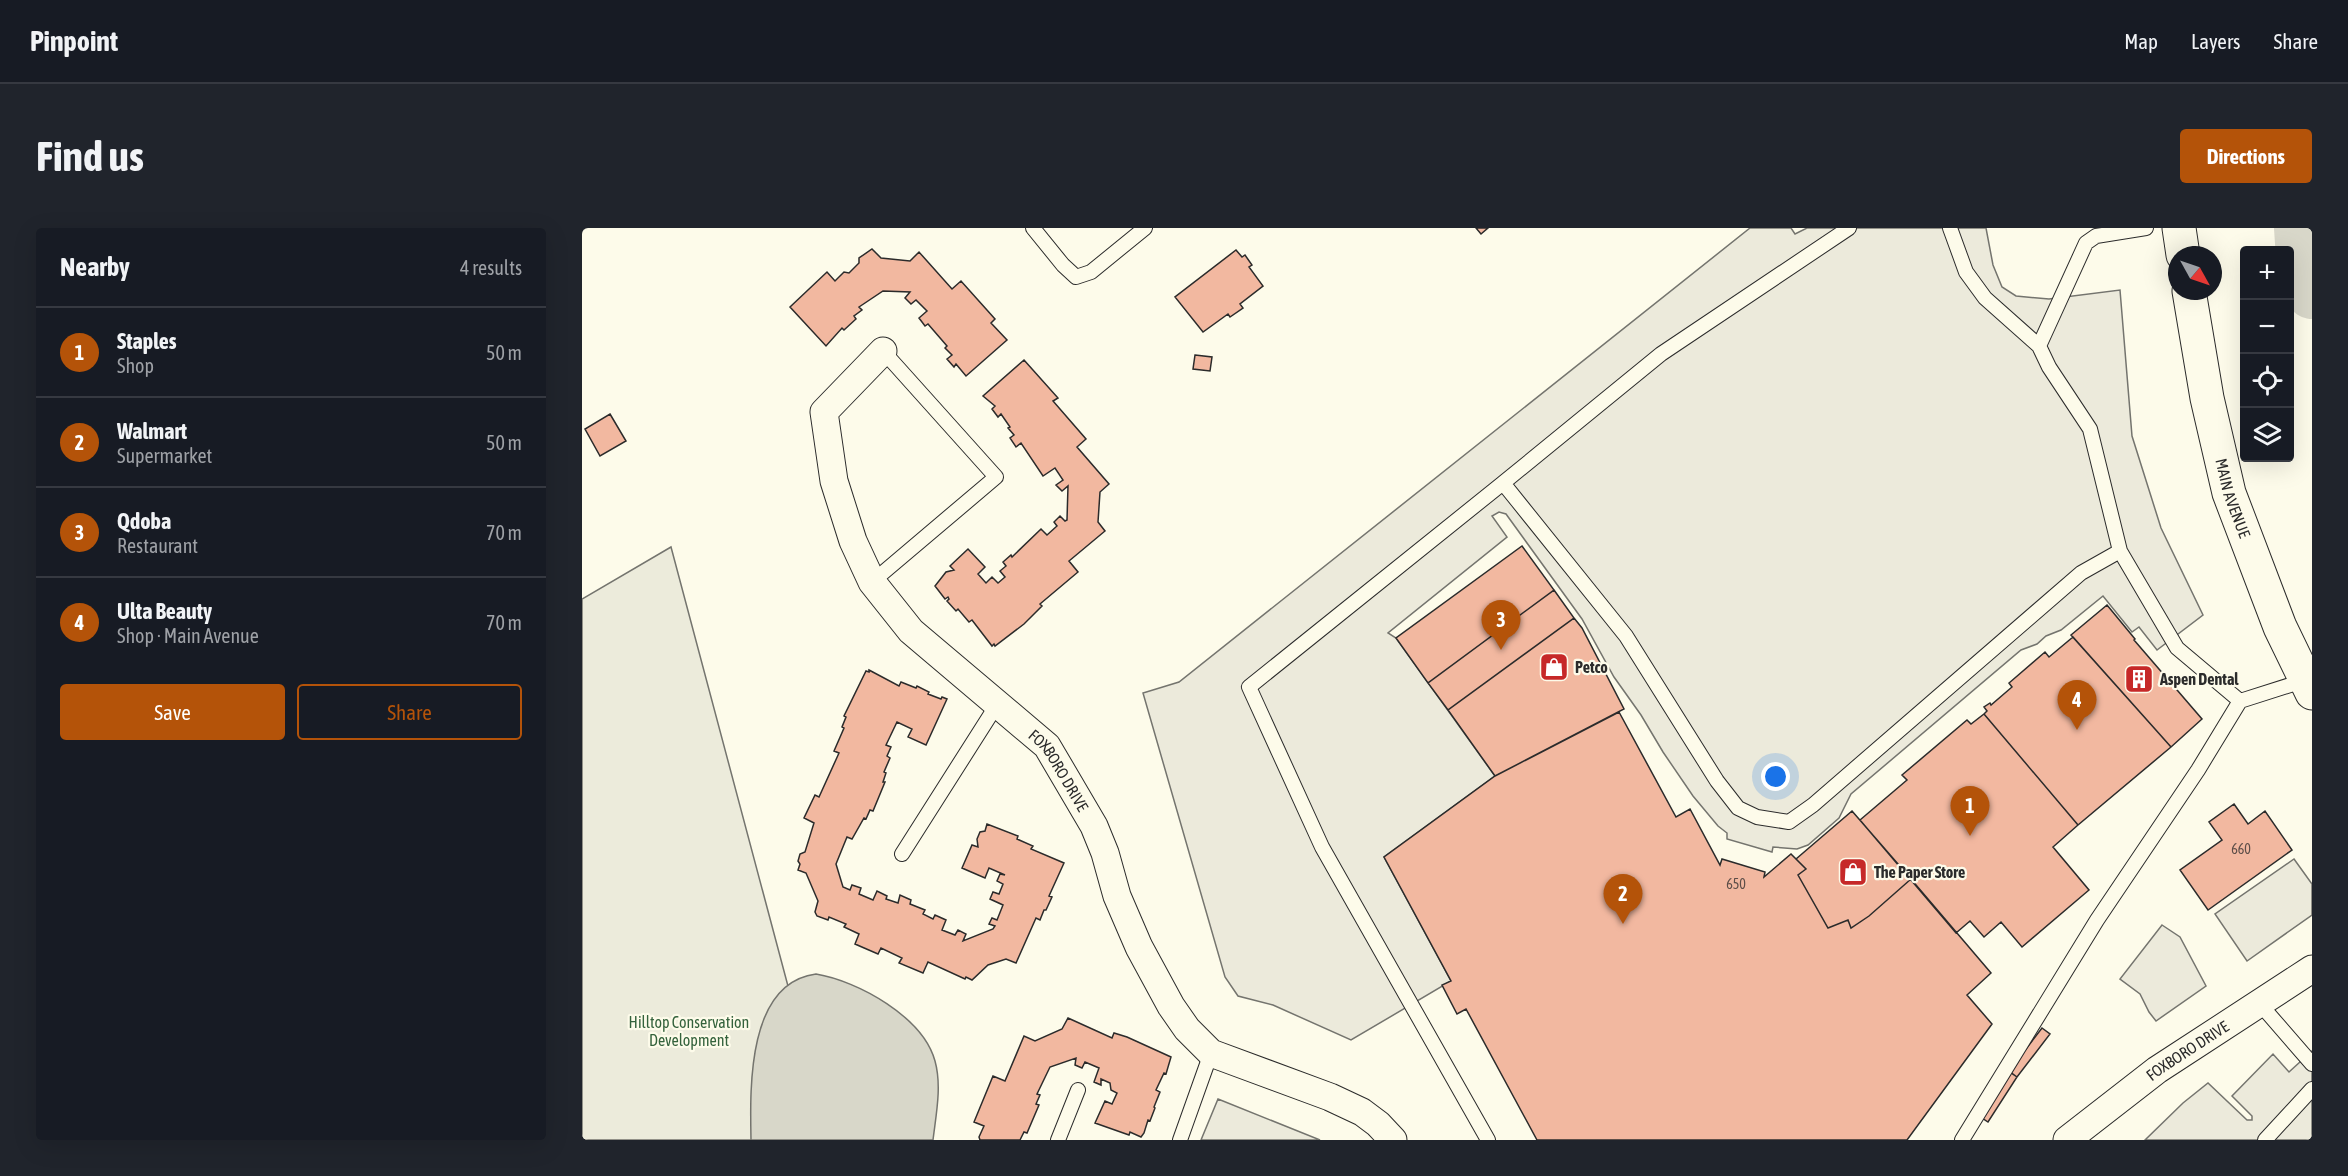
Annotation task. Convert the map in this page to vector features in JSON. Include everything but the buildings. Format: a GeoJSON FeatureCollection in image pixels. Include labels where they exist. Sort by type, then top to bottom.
{"type":"FeatureCollection","features":[{"type":"Feature","properties":{"kind":"highway"},"geometry":{"type":"LineString","coordinates":[[2179,228],[2182,246]]}},
{"type":"Feature","properties":{"kind":"highway","name":"MAIN AVENUE"},"geometry":{"type":"LineString","coordinates":[[2191,300],[2207,398],[2229,493],[2280,627],[2309,686]]}},
{"type":"Feature","properties":{"kind":"street","name":"FOXBORO DRIVE"},"geometry":{"type":"LineString","coordinates":[[883,351],[824,412],[834,481],[853,541],[872,582],[911,631],[1047,746],[1094,826],[1105,853],[1117,896],[1139,947],[1171,1006],[1187,1029],[1211,1053],[1330,1097],[1362,1112],[1378,1124],[1393,1140]]}},
{"type":"Feature","properties":{"kind":"street","name":"FOXBORO DRIVE"},"geometry":{"type":"LineString","coordinates":[[2067,1140],[2157,1070],[2312,969]]}},
{"type":"Feature","properties":{"kind":"lane"},"geometry":{"type":"LineString","coordinates":[[1033,228],[1076,277],[1091,272],[1145,228]]}},
{"type":"Feature","properties":{"kind":"lane"},"geometry":{"type":"LineString","coordinates":[[1488,1140],[1322,847],[1249,687],[1661,354],[1849,228]]}},
{"type":"Feature","properties":{"kind":"lane"},"geometry":{"type":"LineString","coordinates":[[1950,228],[1966,272],[1985,298],[2039,346],[2049,367],[2090,429],[2120,551],[2177,648],[2240,701]]}},
{"type":"Feature","properties":{"kind":"lane"},"geometry":{"type":"LineString","coordinates":[[2039,346],[2086,243],[2096,236],[2146,228]]}},
{"type":"Feature","properties":{"kind":"lane"},"geometry":{"type":"LineString","coordinates":[[872,582],[996,477],[883,351]]}},
{"type":"Feature","properties":{"kind":"lane"},"geometry":{"type":"LineString","coordinates":[[1503,483],[1626,636],[1717,781],[1738,808],[1757,817],[1789,822],[1822,797],[2081,573],[2120,551]]}},
{"type":"Feature","properties":{"kind":"lane"},"geometry":{"type":"LineString","coordinates":[[1962,1140],[2097,920],[2198,770],[2240,701],[2309,686]]}},
{"type":"Feature","properties":{"kind":"lane"},"geometry":{"type":"LineString","coordinates":[[902,854],[998,703]]}},
{"type":"Feature","properties":{"kind":"lane"},"geometry":{"type":"LineString","coordinates":[[2260,1004],[2312,1064]]}},
{"type":"Feature","properties":{"kind":"lane"},"geometry":{"type":"LineString","coordinates":[[1180,1140],[1211,1053]]}},
{"type":"Feature","properties":{"kind":"lane"},"geometry":{"type":"LineString","coordinates":[[2265,1140],[2312,1089]]}},
{"type":"Feature","properties":{"kind":"lane"},"geometry":{"type":"LineString","coordinates":[[1058,1140],[1078,1090]]}},
{"type":"Feature","properties":{"kind":"green space","name":"Hilltop Conservation Development"},"geometry":{"type":"Polygon","coordinates":[[[671,547],[829,1140],[582,1140],[582,599],[671,547]]]}},
{"type":"Feature","properties":{"kind":"shaded area"},"geometry":{"type":"Polygon","coordinates":[[[1750,228],[1791,228],[1795,234],[1807,228],[1986,228],[1993,265],[2002,287],[2016,296],[2049,299],[2120,290],[2132,436],[2161,528],[2203,615],[2157,650],[2139,627],[2132,632],[2103,596],[2061,630],[2021,650],[1851,794],[1839,818],[1808,845],[1797,849],[1773,847],[1772,852],[1727,839],[1727,833],[1718,826],[1693,796],[1663,752],[1641,715],[1614,677],[1582,619],[1506,514],[1499,512],[1492,516],[1507,537],[1388,633],[1396,638],[1495,776],[1384,857],[1451,981],[1351,1040],[1273,1005],[1238,996],[1225,977],[1143,693],[1179,682],[1750,228]]]}},
{"type":"Feature","properties":{"kind":"shaded area"},"geometry":{"type":"Polygon","coordinates":[[[2294,859],[2312,884],[2312,915],[2247,961],[2215,914],[2294,859]]]}},
{"type":"Feature","properties":{"kind":"shaded area"},"geometry":{"type":"Polygon","coordinates":[[[2162,925],[2180,937],[2206,986],[2156,1021],[2140,994],[2120,979],[2162,925]]]}},
{"type":"Feature","properties":{"kind":"shaded area"},"geometry":{"type":"Polygon","coordinates":[[[816,974],[851,984],[887,1004],[917,1030],[928,1045],[935,1061],[938,1080],[933,1140],[751,1140],[753,1067],[757,1041],[765,1017],[777,996],[793,982],[816,974]]]}},
{"type":"Feature","properties":{"kind":"shaded area"},"geometry":{"type":"Polygon","coordinates":[[[2312,1051],[2312,1140],[2145,1140],[2183,1103],[2208,1083],[2247,1120],[2252,1120],[2252,1116],[2232,1096],[2273,1054],[2289,1072],[2312,1051]]]}},
{"type":"Feature","properties":{"kind":"shaded area"},"geometry":{"type":"Polygon","coordinates":[[[1218,1099],[1320,1140],[1201,1140],[1218,1099]]]}},
{"type":"Feature","properties":{"kind":"waterway"},"geometry":{"type":"LineString","coordinates":[[2301,228],[2312,292]]}},
{"type":"Feature","properties":{"kind":"place","name":"Qdoba"},"geometry":{"type":"Point","coordinates":[1501,650]}},
{"type":"Feature","properties":{"kind":"place","name":"Petco"},"geometry":{"type":"Point","coordinates":[1554,667]}},
{"type":"Feature","properties":{"kind":"place","name":"Aspen Dental"},"geometry":{"type":"Point","coordinates":[2139,679]}},
{"type":"Feature","properties":{"kind":"place","name":"Ulta Beauty"},"geometry":{"type":"Point","coordinates":[2077,730]}},
{"type":"Feature","properties":{"kind":"place","name":"Staples"},"geometry":{"type":"Point","coordinates":[1970,836]}},
{"type":"Feature","properties":{"kind":"place","name":"The Paper Store"},"geometry":{"type":"Point","coordinates":[1853,872]}},
{"type":"Feature","properties":{"kind":"place","name":"Walmart"},"geometry":{"type":"Point","coordinates":[1623,924]}}]}
